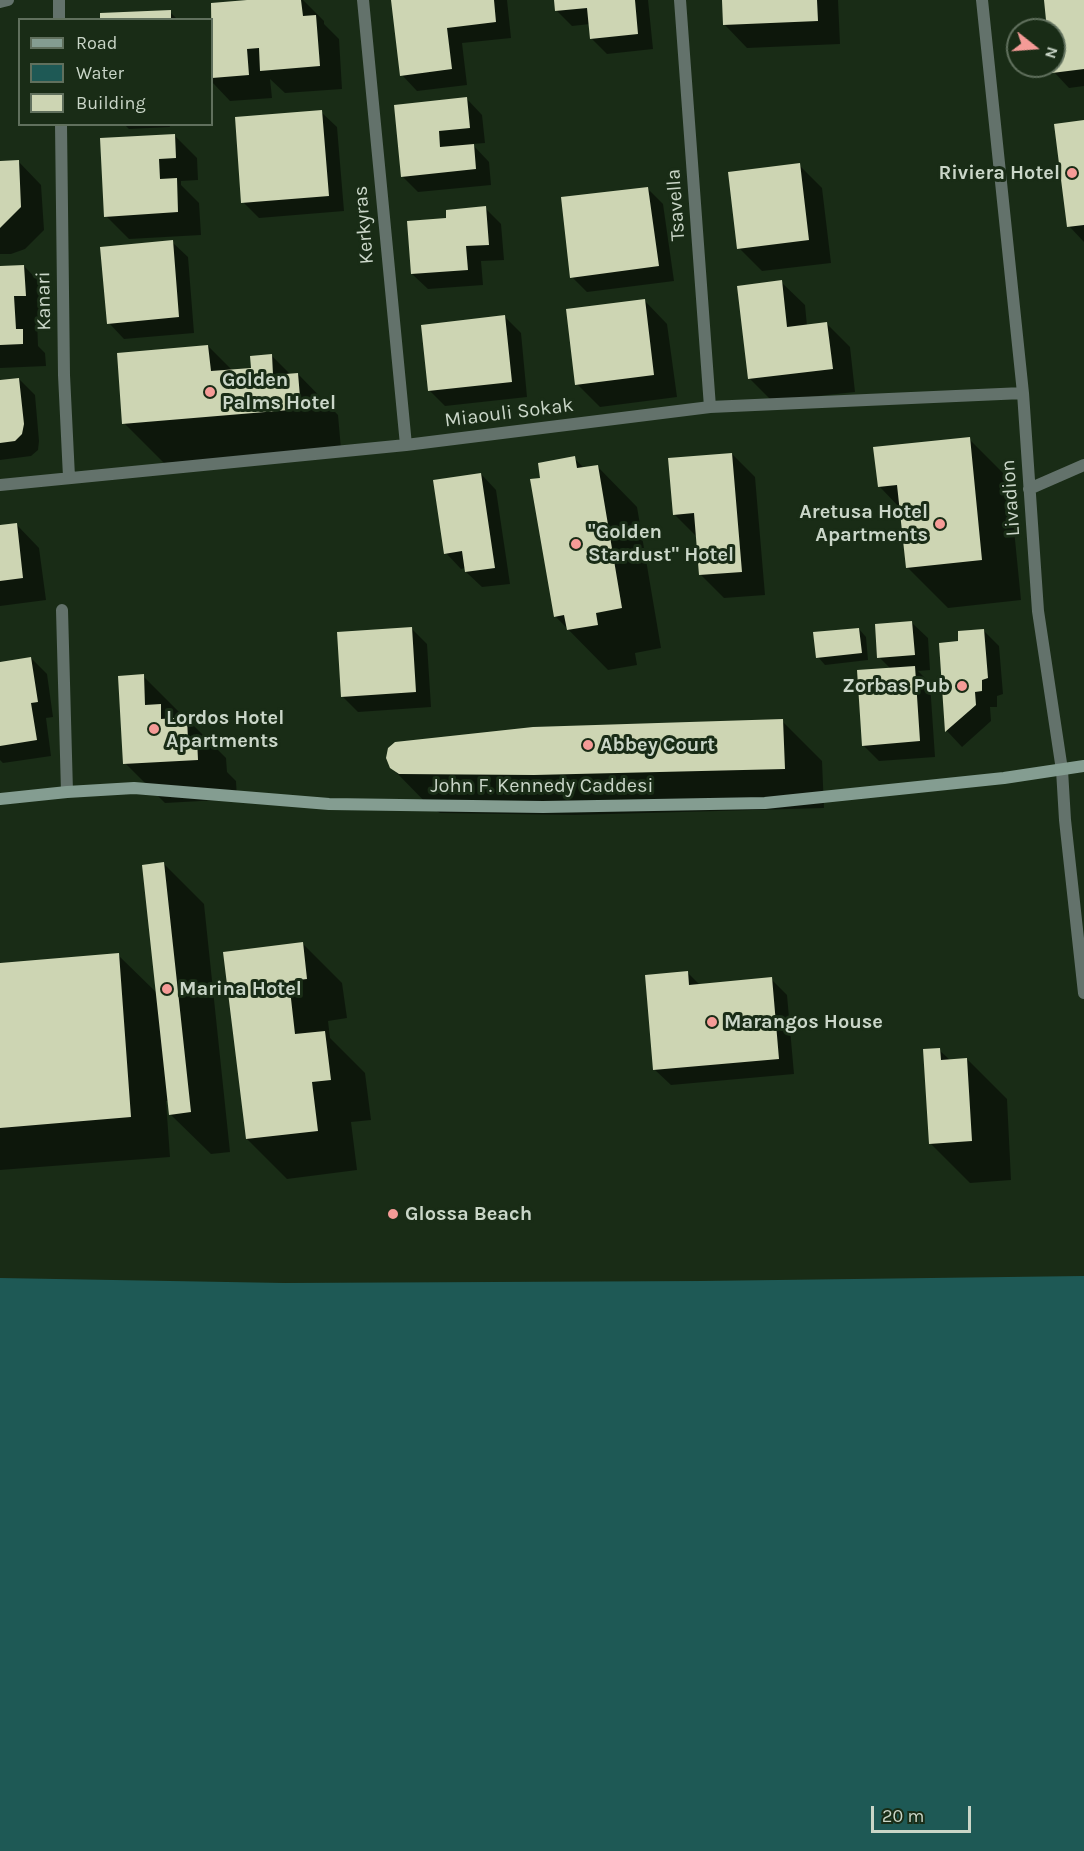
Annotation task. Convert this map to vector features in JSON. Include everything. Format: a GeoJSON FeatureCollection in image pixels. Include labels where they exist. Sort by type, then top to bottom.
{"type":"FeatureCollection","features":[{"type":"Feature","properties":{"kind":"street"},"geometry":{"type":"LineString","coordinates":[[0,2],[8,0]]}},
{"type":"Feature","properties":{"kind":"street"},"geometry":{"type":"LineString","coordinates":[[59,0],[59,18]]}},
{"type":"Feature","properties":{"kind":"street","name":"Kerkyras"},"geometry":{"type":"LineString","coordinates":[[363,0],[406,445]]}},
{"type":"Feature","properties":{"kind":"street","name":"Tsavella"},"geometry":{"type":"LineString","coordinates":[[680,0],[710,407]]}},
{"type":"Feature","properties":{"kind":"street","name":"Livadion"},"geometry":{"type":"LineString","coordinates":[[982,0],[1023,393],[1038,611],[1062,770],[1065,820],[1084,993]]}},
{"type":"Feature","properties":{"kind":"street","name":"Kanari"},"geometry":{"type":"LineString","coordinates":[[61,126],[64,375],[69,477]]}},
{"type":"Feature","properties":{"kind":"street","name":"Miaouli Sokak"},"geometry":{"type":"LineString","coordinates":[[0,485],[406,445],[710,407],[1023,393]]}},
{"type":"Feature","properties":{"kind":"street"},"geometry":{"type":"LineString","coordinates":[[1029,489],[1084,465]]}},
{"type":"Feature","properties":{"kind":"street"},"geometry":{"type":"LineString","coordinates":[[62,610],[67,792]]}},
{"type":"Feature","properties":{"kind":"street","name":"John F. Kennedy Caddesi"},"geometry":{"type":"LineString","coordinates":[[0,799],[134,788],[329,804],[543,807],[765,803],[1004,778],[1084,766]]}},
{"type":"Feature","properties":{"kind":"water"},"geometry":{"type":"Polygon","coordinates":[[[1084,1276],[1084,1851],[0,1851],[0,1278],[284,1283],[1084,1276]]]}},
{"type":"Feature","properties":{"kind":"building"},"geometry":{"type":"Polygon","coordinates":[[[301,0],[303,16],[316,15],[320,66],[260,71],[259,48],[247,49],[249,75],[213,78],[211,3],[301,0]]]}},
{"type":"Feature","properties":{"kind":"building"},"geometry":{"type":"Polygon","coordinates":[[[391,0],[494,0],[496,22],[447,28],[452,69],[400,76],[391,0]]]}},
{"type":"Feature","properties":{"kind":"building"},"geometry":{"type":"Polygon","coordinates":[[[554,0],[635,0],[638,34],[590,39],[587,8],[555,11],[554,0]]]}},
{"type":"Feature","properties":{"kind":"building"},"geometry":{"type":"Polygon","coordinates":[[[722,0],[817,0],[818,21],[723,25],[722,0]]]}},
{"type":"Feature","properties":{"kind":"building"},"geometry":{"type":"Polygon","coordinates":[[[1044,0],[1084,0],[1084,69],[1066,71],[1066,18],[1046,18],[1044,0]]]}},
{"type":"Feature","properties":{"kind":"building"},"geometry":{"type":"Polygon","coordinates":[[[171,10],[171,18],[100,18],[100,13],[171,10]]]}},
{"type":"Feature","properties":{"kind":"building"},"geometry":{"type":"Polygon","coordinates":[[[467,97],[470,128],[439,131],[440,147],[474,144],[476,169],[401,177],[394,105],[467,97]]]}},
{"type":"Feature","properties":{"kind":"building"},"geometry":{"type":"Polygon","coordinates":[[[322,110],[329,196],[241,203],[235,117],[322,110]]]}},
{"type":"Feature","properties":{"kind":"building","name":"Riviera Hotel"},"geometry":{"type":"Polygon","coordinates":[[[1084,120],[1084,225],[1067,227],[1054,124],[1084,120]]]}},
{"type":"Feature","properties":{"kind":"building"},"geometry":{"type":"Polygon","coordinates":[[[175,134],[176,158],[159,159],[160,179],[177,178],[178,212],[104,217],[100,138],[175,134]]]}},
{"type":"Feature","properties":{"kind":"building"},"geometry":{"type":"Polygon","coordinates":[[[19,160],[21,207],[0,228],[0,161],[19,160]]]}},
{"type":"Feature","properties":{"kind":"building"},"geometry":{"type":"Polygon","coordinates":[[[800,163],[809,240],[737,249],[728,172],[800,163]]]}},
{"type":"Feature","properties":{"kind":"building"},"geometry":{"type":"Polygon","coordinates":[[[648,187],[659,266],[570,278],[561,197],[648,187]]]}},
{"type":"Feature","properties":{"kind":"building"},"geometry":{"type":"Polygon","coordinates":[[[486,206],[489,245],[466,246],[468,270],[411,274],[407,221],[446,218],[446,210],[486,206]]]}},
{"type":"Feature","properties":{"kind":"building"},"geometry":{"type":"Polygon","coordinates":[[[173,240],[179,317],[107,324],[100,247],[173,240]]]}},
{"type":"Feature","properties":{"kind":"building"},"geometry":{"type":"Polygon","coordinates":[[[24,265],[26,296],[14,296],[16,329],[23,329],[23,344],[0,345],[0,266],[24,265]]]}},
{"type":"Feature","properties":{"kind":"building"},"geometry":{"type":"Polygon","coordinates":[[[782,280],[787,327],[827,322],[833,369],[748,379],[737,286],[782,280]]]}},
{"type":"Feature","properties":{"kind":"building"},"geometry":{"type":"Polygon","coordinates":[[[645,299],[654,375],[575,385],[566,309],[645,299]]]}},
{"type":"Feature","properties":{"kind":"building"},"geometry":{"type":"Polygon","coordinates":[[[505,315],[512,382],[428,391],[421,325],[505,315]]]}},
{"type":"Feature","properties":{"kind":"building","name":"Golden Palms Hotel"},"geometry":{"type":"Polygon","coordinates":[[[208,345],[211,371],[251,368],[250,356],[272,354],[273,375],[298,373],[301,409],[122,424],[117,353],[208,345]]]}},
{"type":"Feature","properties":{"kind":"building"},"geometry":{"type":"Polygon","coordinates":[[[19,378],[24,424],[22,434],[15,441],[0,443],[0,380],[19,378]]]}},
{"type":"Feature","properties":{"kind":"building","name":"Aretusa Hotel Apartments"},"geometry":{"type":"Polygon","coordinates":[[[970,437],[982,560],[906,568],[897,485],[878,487],[873,447],[970,437]]]}},
{"type":"Feature","properties":{"kind":"building"},"geometry":{"type":"Polygon","coordinates":[[[732,453],[742,572],[699,575],[694,513],[673,515],[668,458],[732,453]]]}},
{"type":"Feature","properties":{"kind":"building","name":"\"Golden Stardust\" Hotel"},"geometry":{"type":"Polygon","coordinates":[[[575,456],[577,468],[598,465],[622,608],[596,613],[598,625],[567,630],[564,615],[554,617],[530,479],[540,478],[538,463],[575,456]]]}},
{"type":"Feature","properties":{"kind":"building"},"geometry":{"type":"Polygon","coordinates":[[[481,473],[495,568],[465,572],[462,551],[444,554],[433,480],[481,473]]]}},
{"type":"Feature","properties":{"kind":"building"},"geometry":{"type":"Polygon","coordinates":[[[17,523],[23,578],[0,581],[0,525],[17,523]]]}},
{"type":"Feature","properties":{"kind":"building"},"geometry":{"type":"Polygon","coordinates":[[[912,621],[915,655],[877,658],[875,624],[912,621]]]}},
{"type":"Feature","properties":{"kind":"building"},"geometry":{"type":"Polygon","coordinates":[[[412,627],[416,692],[341,697],[337,632],[412,627]]]}},
{"type":"Feature","properties":{"kind":"building"},"geometry":{"type":"Polygon","coordinates":[[[859,628],[862,653],[816,658],[813,632],[859,628]]]}},
{"type":"Feature","properties":{"kind":"building","name":"Zorbas Pub"},"geometry":{"type":"Polygon","coordinates":[[[984,629],[988,678],[982,680],[982,691],[975,692],[976,705],[945,732],[939,643],[958,641],[958,631],[984,629]]]}},
{"type":"Feature","properties":{"kind":"building"},"geometry":{"type":"Polygon","coordinates":[[[31,657],[38,702],[31,703],[37,740],[0,746],[0,662],[31,657]]]}},
{"type":"Feature","properties":{"kind":"building"},"geometry":{"type":"Polygon","coordinates":[[[915,666],[920,741],[862,746],[857,670],[915,666]]]}},
{"type":"Feature","properties":{"kind":"building","name":"Lordos Hotel Apartments"},"geometry":{"type":"Polygon","coordinates":[[[144,674],[145,705],[161,704],[161,719],[187,717],[188,740],[197,739],[198,760],[123,764],[118,676],[144,674]]]}},
{"type":"Feature","properties":{"kind":"building","name":"Abbey Court"},"geometry":{"type":"Polygon","coordinates":[[[783,719],[785,769],[534,775],[399,774],[390,768],[386,758],[388,748],[395,742],[533,727],[783,719]]]}},
{"type":"Feature","properties":{"kind":"building","name":"Marina Hotel"},"geometry":{"type":"Polygon","coordinates":[[[164,862],[191,1112],[169,1115],[142,865],[164,862]]]}},
{"type":"Feature","properties":{"kind":"building"},"geometry":{"type":"Polygon","coordinates":[[[303,942],[307,979],[289,981],[295,1034],[325,1031],[331,1080],[312,1082],[318,1131],[246,1139],[223,952],[303,942]]]}},
{"type":"Feature","properties":{"kind":"building"},"geometry":{"type":"Polygon","coordinates":[[[119,953],[131,1117],[0,1128],[0,963],[119,953]]]}},
{"type":"Feature","properties":{"kind":"building","name":"Marangos House"},"geometry":{"type":"Polygon","coordinates":[[[688,971],[689,985],[772,977],[779,1059],[653,1070],[645,975],[688,971]]]}},
{"type":"Feature","properties":{"kind":"building"},"geometry":{"type":"Polygon","coordinates":[[[940,1048],[941,1060],[967,1058],[972,1141],[929,1144],[923,1049],[940,1048]]]}},
{"type":"Feature","properties":{"kind":"place","name":"Riviera Hotel"},"geometry":{"type":"Point","coordinates":[1072,173]}},
{"type":"Feature","properties":{"kind":"place","name":"Golden Palms Hotel"},"geometry":{"type":"Point","coordinates":[210,392]}},
{"type":"Feature","properties":{"kind":"place","name":"Aretusa Hotel Apartments"},"geometry":{"type":"Point","coordinates":[940,524]}},
{"type":"Feature","properties":{"kind":"place","name":"\"Golden Stardust\" Hotel"},"geometry":{"type":"Point","coordinates":[576,544]}},
{"type":"Feature","properties":{"kind":"place","name":"Zorbas Pub"},"geometry":{"type":"Point","coordinates":[962,686]}},
{"type":"Feature","properties":{"kind":"place","name":"Lordos Hotel Apartments"},"geometry":{"type":"Point","coordinates":[154,729]}},
{"type":"Feature","properties":{"kind":"place","name":"Abbey Court"},"geometry":{"type":"Point","coordinates":[588,745]}},
{"type":"Feature","properties":{"kind":"place","name":"Marina Hotel"},"geometry":{"type":"Point","coordinates":[167,989]}},
{"type":"Feature","properties":{"kind":"place","name":"Marangos House"},"geometry":{"type":"Point","coordinates":[712,1022]}},
{"type":"Feature","properties":{"kind":"place","name":"Glossa Beach"},"geometry":{"type":"Point","coordinates":[393,1214]}}]}
